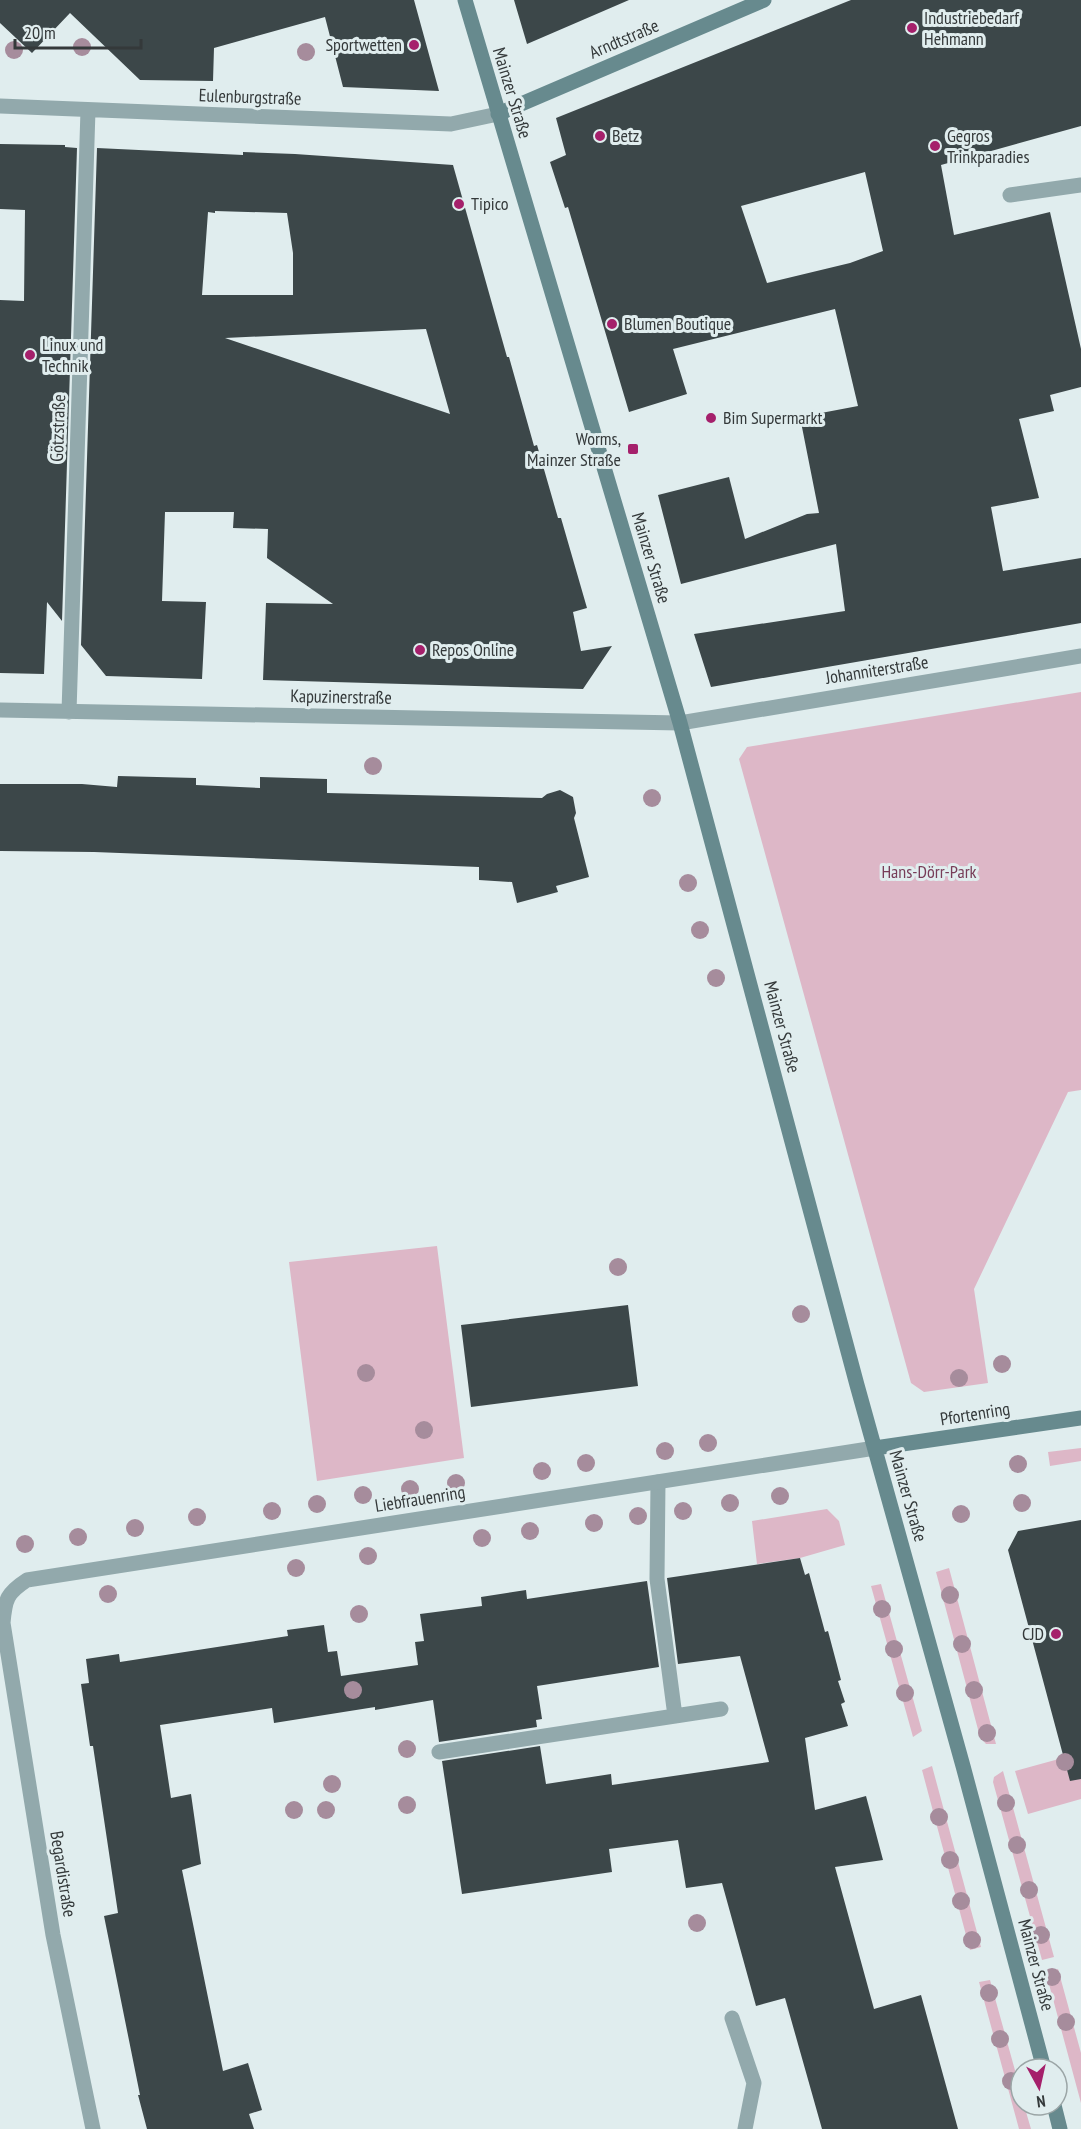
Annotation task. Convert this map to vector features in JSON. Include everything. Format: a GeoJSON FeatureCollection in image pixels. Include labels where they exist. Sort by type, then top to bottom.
{"type":"FeatureCollection","features":[{"type":"Feature","properties":{"kind":"main road","name":"Mainzer Straße"},"geometry":{"type":"LineString","coordinates":[[465,0],[680,723],[874,1448],[963,1766],[1041,2057]]}},
{"type":"Feature","properties":{"kind":"main road","name":"Arndtstraße"},"geometry":{"type":"LineString","coordinates":[[498,114],[764,0]]}},
{"type":"Feature","properties":{"kind":"main road","name":"Pfortenring"},"geometry":{"type":"LineString","coordinates":[[874,1448],[1081,1418]]}},
{"type":"Feature","properties":{"kind":"street","name":"Eulenburgstraße"},"geometry":{"type":"LineString","coordinates":[[0,106],[451,124],[498,114]]}},
{"type":"Feature","properties":{"kind":"street","name":"Götzstraße"},"geometry":{"type":"LineString","coordinates":[[69,712],[88,110]]}},
{"type":"Feature","properties":{"kind":"street"},"geometry":{"type":"LineString","coordinates":[[1010,195],[1081,184]]}},
{"type":"Feature","properties":{"kind":"street","name":"Johanniterstraße"},"geometry":{"type":"LineString","coordinates":[[680,723],[1081,656]]}},
{"type":"Feature","properties":{"kind":"street","name":"Kapuzinerstraße"},"geometry":{"type":"LineString","coordinates":[[0,710],[680,723]]}},
{"type":"Feature","properties":{"kind":"street","name":"Liebfrauenring"},"geometry":{"type":"LineString","coordinates":[[2,1623],[4,1605],[12,1590],[27,1580],[874,1448]]}},
{"type":"Feature","properties":{"kind":"street"},"geometry":{"type":"LineString","coordinates":[[658,1482],[657,1579],[675,1716]]}},
{"type":"Feature","properties":{"kind":"street","name":"Begardistraße"},"geometry":{"type":"LineString","coordinates":[[2,1623],[53,1935],[93,2129]]}},
{"type":"Feature","properties":{"kind":"street"},"geometry":{"type":"LineString","coordinates":[[439,1752],[721,1709]]}},
{"type":"Feature","properties":{"kind":"street"},"geometry":{"type":"LineString","coordinates":[[732,2018],[754,2082],[745,2129]]}},
{"type":"Feature","properties":{"kind":"green space","name":"Hans-Dörr-Park"},"geometry":{"type":"Polygon","coordinates":[[[1081,692],[1081,1090],[1068,1092],[974,1289],[988,1383],[924,1392],[911,1383],[739,759],[747,747],[1081,692]]]}},
{"type":"Feature","properties":{"kind":"green space"},"geometry":{"type":"Polygon","coordinates":[[[437,1246],[464,1458],[317,1481],[289,1262],[437,1246]]]}},
{"type":"Feature","properties":{"kind":"green space"},"geometry":{"type":"Polygon","coordinates":[[[1081,1448],[1081,1461],[1050,1466],[1048,1452],[1081,1448]]]}},
{"type":"Feature","properties":{"kind":"green space"},"geometry":{"type":"Polygon","coordinates":[[[827,1509],[839,1521],[845,1545],[800,1558],[757,1564],[752,1521],[827,1509]]]}},
{"type":"Feature","properties":{"kind":"green space"},"geometry":{"type":"Polygon","coordinates":[[[949,1568],[996,1744],[986,1744],[980,1737],[936,1572],[949,1568]]]}},
{"type":"Feature","properties":{"kind":"green space"},"geometry":{"type":"Polygon","coordinates":[[[881,1584],[922,1731],[913,1737],[871,1586],[881,1584]]]}},
{"type":"Feature","properties":{"kind":"green space"},"geometry":{"type":"Polygon","coordinates":[[[1077,1754],[1081,1769],[1081,1799],[1028,1814],[1015,1771],[1077,1754]]]}},
{"type":"Feature","properties":{"kind":"green space"},"geometry":{"type":"Polygon","coordinates":[[[932,1766],[981,1947],[970,1950],[922,1770],[932,1766]]]}},
{"type":"Feature","properties":{"kind":"green space"},"geometry":{"type":"Polygon","coordinates":[[[1003,1771],[1054,1957],[1042,1960],[993,1782],[994,1777],[1003,1771]]]}},
{"type":"Feature","properties":{"kind":"green space"},"geometry":{"type":"Polygon","coordinates":[[[1058,1969],[1081,2053],[1081,2103],[1069,2057],[1046,1973],[1058,1969]]]}},
{"type":"Feature","properties":{"kind":"green space"},"geometry":{"type":"Polygon","coordinates":[[[990,1980],[1011,2057],[1009,2057],[1009,2092],[979,1982],[990,1980]]]}},
{"type":"Feature","properties":{"kind":"green space"},"geometry":{"type":"Polygon","coordinates":[[[1016,2117],[1028,2117],[1031,2129],[1019,2129],[1016,2117]]]}},
{"type":"Feature","properties":{"kind":"building"},"geometry":{"type":"Polygon","coordinates":[[[0,0],[414,0],[439,91],[343,87],[325,17],[214,48],[213,81],[140,80],[70,13],[32,53],[0,23],[0,0]]]}},
{"type":"Feature","properties":{"kind":"building"},"geometry":{"type":"Polygon","coordinates":[[[514,0],[629,0],[527,44],[514,0]]]}},
{"type":"Feature","properties":{"kind":"building"},"geometry":{"type":"Polygon","coordinates":[[[851,0],[1081,0],[1081,126],[941,165],[954,235],[1050,212],[1081,349],[1081,387],[1050,395],[1054,411],[1019,419],[1039,498],[991,507],[1003,571],[1081,558],[1081,623],[711,687],[694,634],[845,611],[836,544],[681,584],[658,495],[729,477],[745,539],[807,514],[819,513],[800,417],[858,406],[835,309],[673,349],[687,394],[629,412],[568,207],[565,208],[550,162],[566,155],[556,118],[851,0]],[[865,172],[741,206],[767,283],[850,263],[883,251],[865,172]]]}},
{"type":"Feature","properties":{"kind":"building"},"geometry":{"type":"Polygon","coordinates":[[[0,144],[65,145],[65,147],[77,148],[62,621],[47,602],[44,674],[0,673],[0,300],[24,301],[25,210],[0,209],[0,144]]]}},
{"type":"Feature","properties":{"kind":"building"},"geometry":{"type":"Polygon","coordinates":[[[97,148],[243,155],[243,152],[295,154],[453,165],[507,357],[509,357],[534,446],[537,445],[558,518],[561,518],[587,608],[573,612],[581,651],[612,646],[583,689],[263,680],[266,603],[333,604],[267,558],[268,529],[233,528],[234,512],[165,512],[162,601],[206,602],[202,679],[106,676],[81,645],[97,148]],[[215,211],[215,213],[208,212],[202,295],[293,295],[293,253],[287,213],[215,211]],[[426,329],[225,338],[450,414],[426,329]]]}},
{"type":"Feature","properties":{"kind":"building"},"geometry":{"type":"Polygon","coordinates":[[[118,776],[196,778],[196,785],[260,788],[260,777],[327,779],[327,793],[542,798],[560,790],[573,797],[576,813],[574,818],[589,877],[556,886],[558,892],[517,903],[512,882],[479,880],[479,867],[94,852],[0,851],[0,784],[82,784],[117,787],[118,776]]]}},
{"type":"Feature","properties":{"kind":"building"},"geometry":{"type":"Polygon","coordinates":[[[628,1305],[638,1386],[471,1407],[461,1325],[628,1305]]]}},
{"type":"Feature","properties":{"kind":"building","name":"CJD"},"geometry":{"type":"Polygon","coordinates":[[[1081,1520],[1081,1779],[1070,1781],[1008,1550],[1018,1531],[1081,1520]]]}},
{"type":"Feature","properties":{"kind":"building"},"geometry":{"type":"Polygon","coordinates":[[[800,1558],[805,1575],[809,1573],[825,1632],[828,1631],[841,1680],[838,1681],[845,1702],[841,1704],[848,1726],[805,1738],[815,1810],[866,1796],[883,1860],[835,1867],[874,2009],[921,1995],[958,2129],[822,2129],[785,1998],[756,2006],[722,1883],[686,1888],[678,1840],[609,1849],[612,1872],[462,1894],[442,1761],[540,1746],[546,1784],[611,1774],[612,1785],[769,1762],[740,1656],[678,1664],[667,1578],[800,1558]]]}},
{"type":"Feature","properties":{"kind":"building"},"geometry":{"type":"Polygon","coordinates":[[[647,1581],[659,1667],[537,1686],[542,1719],[536,1720],[537,1727],[439,1742],[433,1700],[274,1723],[272,1708],[160,1725],[171,1798],[191,1794],[201,1864],[182,1870],[223,2071],[248,2063],[262,2110],[249,2114],[254,2129],[147,2129],[138,2095],[140,2095],[104,1916],[118,1913],[93,1746],[90,1746],[81,1684],[89,1683],[86,1659],[119,1654],[120,1662],[288,1636],[287,1630],[324,1625],[328,1652],[337,1651],[341,1676],[418,1665],[415,1642],[424,1641],[420,1614],[482,1606],[481,1597],[526,1590],[527,1599],[647,1581]]]}},
{"type":"Feature","properties":{"kind":"place","name":"Industriebedarf Hehmann"},"geometry":{"type":"Point","coordinates":[912,28]}},
{"type":"Feature","properties":{"kind":"place","name":"Sportwetten"},"geometry":{"type":"Point","coordinates":[414,45]}},
{"type":"Feature","properties":{"kind":"place","name":"Betz"},"geometry":{"type":"Point","coordinates":[600,136]}},
{"type":"Feature","properties":{"kind":"place","name":"Gegros Trinkparadies"},"geometry":{"type":"Point","coordinates":[935,146]}},
{"type":"Feature","properties":{"kind":"place","name":"Tipico"},"geometry":{"type":"Point","coordinates":[459,204]}},
{"type":"Feature","properties":{"kind":"place","name":"Blumen Boutique"},"geometry":{"type":"Point","coordinates":[612,324]}},
{"type":"Feature","properties":{"kind":"place","name":"Linux und Technik"},"geometry":{"type":"Point","coordinates":[30,355]}},
{"type":"Feature","properties":{"kind":"place","name":"Bim Supermarkt"},"geometry":{"type":"Point","coordinates":[711,418]}},
{"type":"Feature","properties":{"kind":"place","name":"Worms, Mainzer Straße"},"geometry":{"type":"Point","coordinates":[633,449]}},
{"type":"Feature","properties":{"kind":"place","name":"Repos Online"},"geometry":{"type":"Point","coordinates":[420,650]}},
{"type":"Feature","properties":{"kind":"place","name":"CJD"},"geometry":{"type":"Point","coordinates":[1056,1634]}}]}
